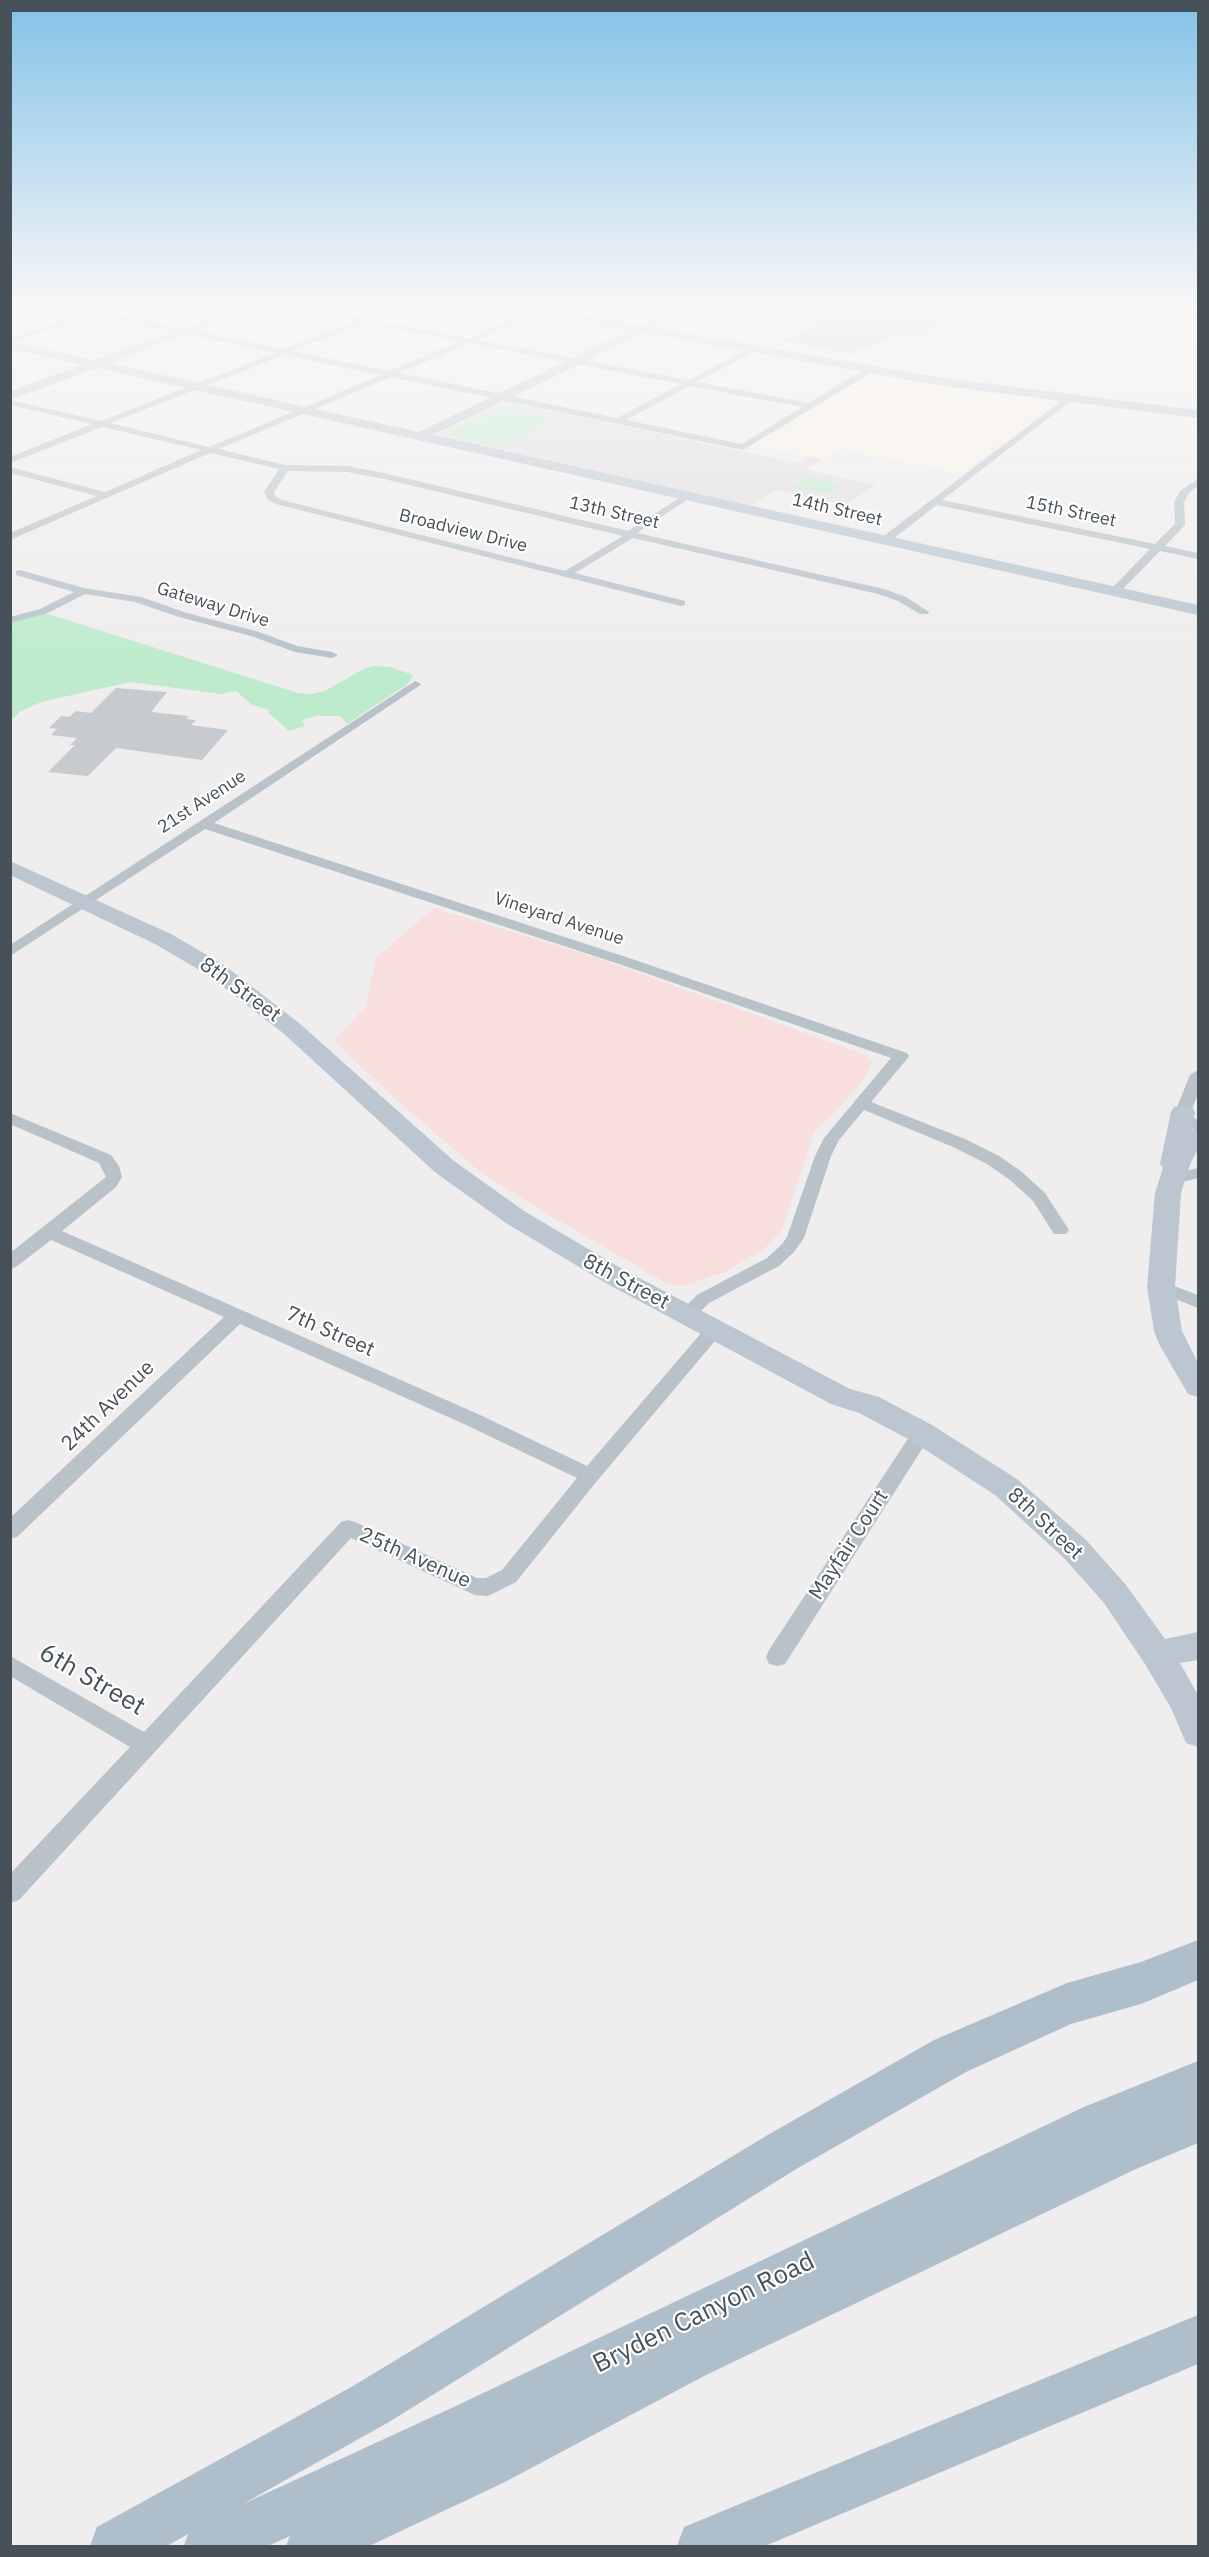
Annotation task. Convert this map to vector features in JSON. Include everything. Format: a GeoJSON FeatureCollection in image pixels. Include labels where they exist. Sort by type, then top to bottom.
{"type":"FeatureCollection","features":[{"type":"Feature","properties":{"kind":"main road","name":"14th Street"},"geometry":{"type":"LineString","coordinates":[[373,426],[1198,609]]}},
{"type":"Feature","properties":{"kind":"main road"},"geometry":{"type":"LineString","coordinates":[[419,437],[441,426]]}},
{"type":"Feature","properties":{"kind":"main road","name":"8th Street"},"geometry":{"type":"LineString","coordinates":[[10,867],[163,939],[216,970],[289,1027],[419,1145],[476,1191],[571,1252],[841,1397],[868,1405],[922,1433],[1006,1487],[1075,1549],[1115,1594],[1157,1654],[1185,1702],[1198,1732]]}},
{"type":"Feature","properties":{"kind":"main road"},"geometry":{"type":"LineString","coordinates":[[1195,1099],[1173,1156],[1166,1203],[1161,1287],[1168,1331],[1198,1387]]}},
{"type":"Feature","properties":{"kind":"main road"},"geometry":{"type":"LineString","coordinates":[[1171,1180],[1178,1162],[1190,1143],[1198,1136]]}},
{"type":"Feature","properties":{"kind":"main road"},"geometry":{"type":"LineString","coordinates":[[1157,1654],[1198,1646]]}},
{"type":"Feature","properties":{"kind":"main road"},"geometry":{"type":"LineString","coordinates":[[116,2547],[371,2404],[782,2152],[950,2056],[1066,2004],[1140,1983],[1198,1960]]}},
{"type":"Feature","properties":{"kind":"main road","name":"Bryden Canyon Road"},"geometry":{"type":"LineString","coordinates":[[210,2547],[476,2423],[1100,2123],[1198,2083]]}},
{"type":"Feature","properties":{"kind":"main road","name":"Bryden Canyon Road"},"geometry":{"type":"LineString","coordinates":[[312,2547],[485,2465],[689,2358],[1109,2158],[1198,2121]]}},
{"type":"Feature","properties":{"kind":"main road"},"geometry":{"type":"LineString","coordinates":[[703,2547],[1198,2340]]}},
{"type":"Feature","properties":{"kind":"street"},"geometry":{"type":"LineString","coordinates":[[10,460],[95,426]]}},
{"type":"Feature","properties":{"kind":"street","name":"13th Street"},"geometry":{"type":"LineString","coordinates":[[111,426],[285,468],[335,468],[368,472],[832,582],[880,591],[902,599],[924,612]]}},
{"type":"Feature","properties":{"kind":"street"},"geometry":{"type":"LineString","coordinates":[[10,537],[265,426]]}},
{"type":"Feature","properties":{"kind":"street"},"geometry":{"type":"LineString","coordinates":[[644,426],[743,447],[777,426]]}},
{"type":"Feature","properties":{"kind":"street"},"geometry":{"type":"LineString","coordinates":[[885,540],[1033,426]]}},
{"type":"Feature","properties":{"kind":"street","name":"Broadview Drive"},"geometry":{"type":"LineString","coordinates":[[285,468],[269,492],[271,498],[279,502],[681,603]]}},
{"type":"Feature","properties":{"kind":"street"},"geometry":{"type":"LineString","coordinates":[[10,470],[106,495]]}},
{"type":"Feature","properties":{"kind":"street"},"geometry":{"type":"LineString","coordinates":[[1115,591],[1180,525],[1179,502],[1185,491],[1198,482]]}},
{"type":"Feature","properties":{"kind":"street"},"geometry":{"type":"LineString","coordinates":[[568,573],[631,535],[633,530],[687,496]]}},
{"type":"Feature","properties":{"kind":"street","name":"15th Street"},"geometry":{"type":"LineString","coordinates":[[936,502],[1198,556]]}},
{"type":"Feature","properties":{"kind":"street","name":"Gateway Drive"},"geometry":{"type":"LineString","coordinates":[[20,573],[83,591],[137,599],[183,615],[240,629],[295,649],[332,655]]}},
{"type":"Feature","properties":{"kind":"street"},"geometry":{"type":"LineString","coordinates":[[10,620],[44,611],[83,591]]}},
{"type":"Feature","properties":{"kind":"street","name":"21st Avenue"},"geometry":{"type":"LineString","coordinates":[[10,952],[415,684]]}},
{"type":"Feature","properties":{"kind":"street","name":"Vineyard Avenue"},"geometry":{"type":"LineString","coordinates":[[204,824],[624,961],[900,1056],[860,1103]]}},
{"type":"Feature","properties":{"kind":"street"},"geometry":{"type":"LineString","coordinates":[[687,1314],[703,1299],[773,1262],[788,1248],[795,1238],[803,1217],[823,1156],[832,1138],[860,1103],[959,1143],[993,1160],[1016,1176],[1039,1197],[1060,1230]]}},
{"type":"Feature","properties":{"kind":"street"},"geometry":{"type":"LineString","coordinates":[[10,1118],[105,1159],[114,1172],[111,1183],[10,1263]]}},
{"type":"Feature","properties":{"kind":"street"},"geometry":{"type":"LineString","coordinates":[[1171,1180],[1198,1173]]}},
{"type":"Feature","properties":{"kind":"street","name":"7th Street"},"geometry":{"type":"LineString","coordinates":[[49,1232],[238,1315],[591,1476]]}},
{"type":"Feature","properties":{"kind":"street"},"geometry":{"type":"LineString","coordinates":[[1161,1287],[1198,1302]]}},
{"type":"Feature","properties":{"kind":"street","name":"24th Avenue"},"geometry":{"type":"LineString","coordinates":[[10,1532],[238,1315]]}},
{"type":"Feature","properties":{"kind":"street","name":"25th Avenue"},"geometry":{"type":"LineString","coordinates":[[10,1892],[348,1528],[476,1586],[488,1587],[509,1576],[716,1329]]}},
{"type":"Feature","properties":{"kind":"street","name":"Mayfair Court"},"geometry":{"type":"LineString","coordinates":[[777,1657],[922,1433]]}},
{"type":"Feature","properties":{"kind":"street","name":"6th Street"},"geometry":{"type":"LineString","coordinates":[[10,1665],[145,1744]]}},
{"type":"Feature","properties":{"kind":"shaded area"},"geometry":{"type":"Polygon","coordinates":[[[453,426],[624,426],[797,463],[808,456],[822,459],[806,470],[876,485],[846,505],[776,490],[750,506],[433,436],[453,426]]]}},
{"type":"Feature","properties":{"kind":"shaded area"},"geometry":{"type":"Polygon","coordinates":[[[777,426],[1021,426],[961,473],[840,449],[824,460],[748,444],[777,426]]]}},
{"type":"Feature","properties":{"kind":"shaded area"},"geometry":{"type":"Polygon","coordinates":[[[434,908],[597,958],[866,1055],[872,1062],[862,1082],[814,1133],[782,1229],[763,1250],[724,1272],[684,1286],[668,1284],[544,1212],[479,1171],[399,1102],[334,1041],[366,1006],[376,958],[434,908]]]}},
{"type":"Feature","properties":{"kind":"green space"},"geometry":{"type":"Polygon","coordinates":[[[463,426],[538,426],[499,446],[447,434],[463,426]]]}},
{"type":"Feature","properties":{"kind":"green space"},"geometry":{"type":"Polygon","coordinates":[[[808,477],[842,484],[826,494],[792,487],[808,477]]]}},
{"type":"Feature","properties":{"kind":"green space"},"geometry":{"type":"Polygon","coordinates":[[[45,613],[298,693],[312,694],[325,691],[365,668],[374,666],[390,667],[413,675],[409,683],[347,724],[340,716],[316,716],[302,720],[305,726],[289,731],[269,713],[268,709],[252,705],[236,691],[221,694],[130,682],[41,702],[21,711],[11,720],[11,620],[45,613]]]}},
{"type":"Feature","properties":{"kind":"building"},"geometry":{"type":"Polygon","coordinates":[[[116,688],[167,692],[151,712],[189,716],[186,719],[196,720],[191,725],[228,730],[202,760],[116,748],[88,776],[48,772],[75,745],[70,745],[77,738],[51,735],[57,729],[49,728],[61,716],[69,717],[76,711],[91,713],[116,688]]]}}]}
